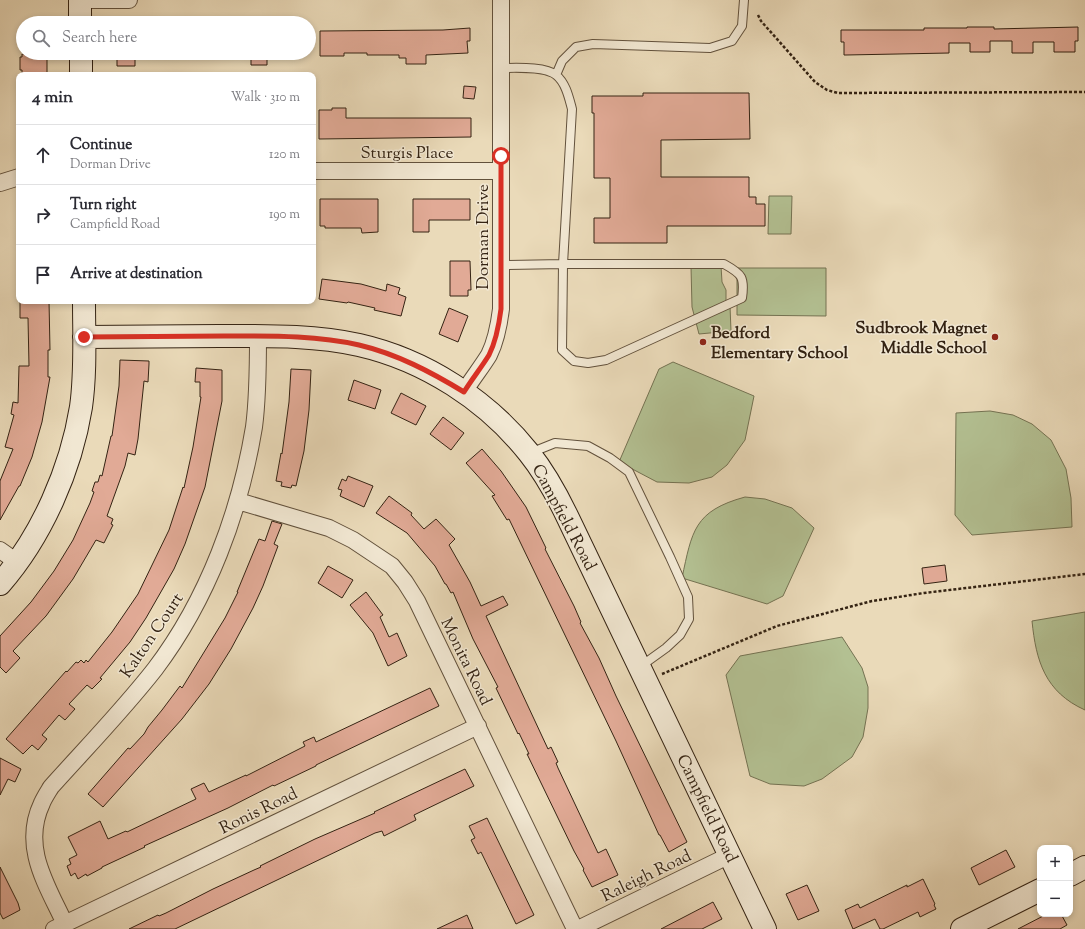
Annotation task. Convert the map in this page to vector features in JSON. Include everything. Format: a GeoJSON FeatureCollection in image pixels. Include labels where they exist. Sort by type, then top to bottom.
{"type":"FeatureCollection","features":[{"type":"Feature","properties":{"kind":"street"},"geometry":{"type":"LineString","coordinates":[[80,16],[80,0],[129,0]]}},
{"type":"Feature","properties":{"kind":"street","name":"Dorman Drive"},"geometry":{"type":"LineString","coordinates":[[464,392],[489,354],[495,340],[501,309],[501,0]]}},
{"type":"Feature","properties":{"kind":"street"},"geometry":{"type":"LineString","coordinates":[[81,60],[81,72]]}},
{"type":"Feature","properties":{"kind":"street","name":"Sturgis Place"},"geometry":{"type":"LineString","coordinates":[[316,171],[501,171]]}},
{"type":"Feature","properties":{"kind":"street"},"geometry":{"type":"LineString","coordinates":[[0,183],[16,177]]}},
{"type":"Feature","properties":{"kind":"street"},"geometry":{"type":"LineString","coordinates":[[0,584],[8,556],[35,534],[51,504],[66,466],[76,434],[81,406],[84,304]]}},
{"type":"Feature","properties":{"kind":"street","name":"Campfield Road"},"geometry":{"type":"LineString","coordinates":[[84,337],[258,336],[317,338],[359,345],[402,359],[430,372],[464,392],[500,421],[530,453],[550,484],[568,518],[766,929]]}},
{"type":"Feature","properties":{"kind":"street","name":"Kalton Court"},"geometry":{"type":"LineString","coordinates":[[60,926],[35,854],[34,838],[36,821],[41,804],[51,787],[156,668],[178,635],[213,567],[238,501],[247,461],[254,425],[257,389],[258,336]]}},
{"type":"Feature","properties":{"kind":"street","name":"Monita Road"},"geometry":{"type":"LineString","coordinates":[[238,501],[330,528],[353,540],[392,566],[405,582],[417,602],[478,726],[575,929]]}},
{"type":"Feature","properties":{"kind":"street","name":"Ronis Road"},"geometry":{"type":"LineString","coordinates":[[60,926],[478,726]]}},
{"type":"Feature","properties":{"kind":"street","name":"Raleigh Road"},"geometry":{"type":"LineString","coordinates":[[578,929],[730,855]]}},
{"type":"Feature","properties":{"kind":"street"},"geometry":{"type":"LineString","coordinates":[[1073,873],[1085,867]]}},
{"type":"Feature","properties":{"kind":"street"},"geometry":{"type":"LineString","coordinates":[[962,929],[1037,892]]}},
{"type":"Feature","properties":{"kind":"lane"},"geometry":{"type":"LineString","coordinates":[[556,75],[562,61],[576,47],[593,44],[710,48],[732,41],[742,26],[744,0]]}},
{"type":"Feature","properties":{"kind":"lane"},"geometry":{"type":"LineString","coordinates":[[501,68],[536,68],[556,75],[564,86],[572,109],[563,264],[562,350],[574,361],[588,363],[606,360],[742,298],[744,284],[738,272],[724,264],[563,264],[501,265]]}},
{"type":"Feature","properties":{"kind":"lane"},"geometry":{"type":"LineString","coordinates":[[530,453],[555,443],[588,446],[610,458],[629,472],[688,597],[689,619],[680,635],[666,648],[643,674]]}},
{"type":"Feature","properties":{"kind":"path"},"geometry":{"type":"LineString","coordinates":[[758,15],[761,21],[815,82],[827,90],[838,93],[1085,92]]}},
{"type":"Feature","properties":{"kind":"path"},"geometry":{"type":"LineString","coordinates":[[643,674],[777,626],[872,602],[924,592],[1085,574]]}},
{"type":"Feature","properties":{"kind":"green space"},"geometry":{"type":"Polygon","coordinates":[[[769,196],[792,196],[791,234],[768,234],[769,196]]]}},
{"type":"Feature","properties":{"kind":"green space"},"geometry":{"type":"Polygon","coordinates":[[[721,266],[722,282],[726,290],[726,302],[730,306],[731,331],[699,334],[692,307],[691,267],[721,266]]]}},
{"type":"Feature","properties":{"kind":"green space"},"geometry":{"type":"Polygon","coordinates":[[[737,268],[826,268],[826,316],[737,315],[737,268]]]}},
{"type":"Feature","properties":{"kind":"green space"},"geometry":{"type":"Polygon","coordinates":[[[673,362],[754,396],[745,440],[727,465],[712,477],[689,483],[657,482],[619,462],[659,369],[673,362]]]}},
{"type":"Feature","properties":{"kind":"green space"},"geometry":{"type":"Polygon","coordinates":[[[990,411],[1013,415],[1032,424],[1051,440],[1066,469],[1071,498],[1072,527],[972,535],[955,515],[956,413],[990,411]]]}},
{"type":"Feature","properties":{"kind":"green space"},"geometry":{"type":"Polygon","coordinates":[[[745,497],[765,499],[792,508],[814,528],[783,596],[767,604],[682,578],[693,535],[705,516],[715,509],[745,497]]]}},
{"type":"Feature","properties":{"kind":"green space"},"geometry":{"type":"Polygon","coordinates":[[[1085,612],[1085,710],[1071,703],[1060,694],[1045,674],[1036,649],[1032,621],[1085,612]]]}},
{"type":"Feature","properties":{"kind":"green space"},"geometry":{"type":"Polygon","coordinates":[[[842,637],[862,668],[868,687],[868,708],[863,737],[852,757],[822,779],[804,786],[770,784],[750,776],[726,675],[740,656],[842,637]]]}},
{"type":"Feature","properties":{"kind":"building"},"geometry":{"type":"Polygon","coordinates":[[[994,27],[994,29],[1078,27],[1078,41],[1075,41],[1075,52],[1054,52],[1054,42],[1033,42],[1033,53],[1012,53],[1012,41],[990,41],[990,52],[970,52],[970,43],[949,43],[949,53],[846,55],[844,55],[844,42],[841,42],[841,30],[924,30],[924,28],[994,27]]]}},
{"type":"Feature","properties":{"kind":"building"},"geometry":{"type":"Polygon","coordinates":[[[470,28],[470,41],[467,41],[468,53],[426,55],[426,64],[406,64],[406,58],[399,58],[399,55],[344,53],[344,56],[320,56],[320,31],[443,30],[470,28]]]}},
{"type":"Feature","properties":{"kind":"building"},"geometry":{"type":"Polygon","coordinates":[[[20,60],[47,60],[47,72],[22,72],[22,70],[20,70],[20,60]]]}},
{"type":"Feature","properties":{"kind":"building"},"geometry":{"type":"Polygon","coordinates":[[[117,60],[135,60],[135,66],[117,66],[117,60]]]}},
{"type":"Feature","properties":{"kind":"building"},"geometry":{"type":"Polygon","coordinates":[[[251,60],[267,60],[267,65],[251,65],[251,60]]]}},
{"type":"Feature","properties":{"kind":"building"},"geometry":{"type":"Polygon","coordinates":[[[464,86],[476,87],[474,99],[463,98],[464,86]]]}},
{"type":"Feature","properties":{"kind":"building"},"geometry":{"type":"Polygon","coordinates":[[[643,93],[749,93],[750,139],[661,140],[661,177],[749,177],[749,197],[756,197],[756,204],[765,204],[765,226],[667,226],[667,243],[594,243],[594,218],[610,218],[610,178],[594,178],[594,113],[592,113],[592,96],[643,96],[643,93]]]}},
{"type":"Feature","properties":{"kind":"building"},"geometry":{"type":"Polygon","coordinates":[[[332,108],[346,108],[346,118],[471,118],[471,137],[319,139],[319,110],[332,110],[332,108]]]}},
{"type":"Feature","properties":{"kind":"building"},"geometry":{"type":"Polygon","coordinates":[[[320,199],[378,199],[378,232],[362,233],[361,228],[325,228],[325,226],[320,226],[320,199]]]}},
{"type":"Feature","properties":{"kind":"building"},"geometry":{"type":"Polygon","coordinates":[[[413,199],[470,199],[470,220],[429,220],[429,232],[413,232],[413,199]]]}},
{"type":"Feature","properties":{"kind":"building"},"geometry":{"type":"Polygon","coordinates":[[[450,261],[470,261],[471,290],[468,290],[468,296],[450,296],[450,261]]]}},
{"type":"Feature","properties":{"kind":"building"},"geometry":{"type":"Polygon","coordinates":[[[322,279],[361,284],[386,291],[387,284],[400,288],[398,294],[406,297],[401,316],[348,302],[319,299],[322,279]]]}},
{"type":"Feature","properties":{"kind":"building"},"geometry":{"type":"Polygon","coordinates":[[[20,304],[49,304],[50,350],[48,350],[48,377],[50,377],[42,422],[32,457],[20,486],[0,520],[0,481],[13,449],[5,447],[14,415],[11,414],[13,402],[18,403],[19,366],[29,366],[28,318],[20,318],[20,304]]]}},
{"type":"Feature","properties":{"kind":"building"},"geometry":{"type":"Polygon","coordinates":[[[449,308],[468,316],[458,342],[439,334],[449,308]]]}},
{"type":"Feature","properties":{"kind":"building"},"geometry":{"type":"Polygon","coordinates":[[[120,360],[149,361],[149,364],[148,382],[144,381],[135,455],[128,453],[125,466],[107,516],[113,519],[111,524],[113,525],[104,543],[96,540],[73,579],[46,616],[13,651],[20,658],[6,673],[0,667],[0,636],[31,602],[54,571],[73,540],[90,503],[94,492],[92,491],[95,482],[98,482],[100,475],[102,476],[112,436],[119,386],[120,360]]]}},
{"type":"Feature","properties":{"kind":"building"},"geometry":{"type":"Polygon","coordinates":[[[196,368],[222,370],[222,401],[205,487],[185,544],[174,569],[146,618],[130,642],[100,678],[102,679],[92,689],[87,685],[69,704],[75,709],[65,720],[59,715],[42,735],[47,739],[38,750],[32,745],[23,754],[6,739],[66,671],[67,672],[76,662],[78,663],[81,660],[84,663],[86,660],[88,662],[112,632],[138,594],[169,530],[183,487],[184,488],[193,447],[201,397],[200,382],[195,382],[196,368]]]}},
{"type":"Feature","properties":{"kind":"building"},"geometry":{"type":"Polygon","coordinates":[[[291,369],[311,370],[309,410],[304,451],[296,486],[292,485],[291,488],[281,486],[282,482],[276,481],[281,453],[282,454],[289,402],[291,369]]]}},
{"type":"Feature","properties":{"kind":"building"},"geometry":{"type":"Polygon","coordinates":[[[354,380],[381,390],[375,409],[348,400],[354,380]]]}},
{"type":"Feature","properties":{"kind":"building"},"geometry":{"type":"Polygon","coordinates":[[[401,393],[426,406],[416,425],[391,413],[401,393]]]}},
{"type":"Feature","properties":{"kind":"building"},"geometry":{"type":"Polygon","coordinates":[[[443,417],[464,433],[451,450],[430,434],[443,417]]]}},
{"type":"Feature","properties":{"kind":"building"},"geometry":{"type":"Polygon","coordinates":[[[482,449],[501,471],[526,507],[546,548],[545,549],[574,606],[581,622],[580,623],[599,658],[687,842],[669,852],[659,835],[616,741],[509,519],[507,520],[492,496],[495,495],[466,463],[482,449]]]}},
{"type":"Feature","properties":{"kind":"building"},"geometry":{"type":"Polygon","coordinates":[[[348,476],[373,486],[364,507],[340,496],[342,490],[338,489],[342,479],[346,481],[348,476]]]}},
{"type":"Feature","properties":{"kind":"building"},"geometry":{"type":"Polygon","coordinates":[[[389,496],[412,513],[411,515],[424,529],[436,519],[455,539],[449,545],[470,582],[481,606],[503,596],[508,605],[486,616],[548,749],[551,747],[558,762],[556,763],[558,768],[598,853],[606,849],[618,875],[592,887],[527,754],[529,754],[496,688],[498,687],[473,639],[453,592],[451,593],[435,566],[407,533],[376,513],[389,496]]]}},
{"type":"Feature","properties":{"kind":"building"},"geometry":{"type":"Polygon","coordinates":[[[272,521],[282,524],[274,544],[278,546],[253,608],[231,649],[209,684],[182,719],[103,807],[88,794],[128,748],[130,749],[144,734],[180,686],[182,688],[225,618],[238,592],[259,539],[265,541],[272,521]]]}},
{"type":"Feature","properties":{"kind":"building"},"geometry":{"type":"Polygon","coordinates":[[[945,565],[947,581],[924,584],[922,568],[945,565]]]}},
{"type":"Feature","properties":{"kind":"building"},"geometry":{"type":"Polygon","coordinates":[[[328,566],[353,580],[342,598],[318,583],[328,566]]]}},
{"type":"Feature","properties":{"kind":"building"},"geometry":{"type":"Polygon","coordinates":[[[366,592],[383,615],[380,617],[389,637],[397,633],[407,656],[388,666],[373,633],[350,605],[366,592]]]}},
{"type":"Feature","properties":{"kind":"building"},"geometry":{"type":"Polygon","coordinates":[[[430,688],[439,706],[228,808],[144,846],[145,847],[102,867],[87,876],[86,874],[78,879],[75,873],[71,876],[67,866],[71,864],[69,859],[77,855],[68,837],[100,821],[108,839],[126,831],[127,832],[196,799],[191,789],[204,783],[209,792],[246,776],[305,746],[303,742],[314,737],[316,742],[430,688]]]}},
{"type":"Feature","properties":{"kind":"building"},"geometry":{"type":"Polygon","coordinates":[[[0,758],[21,769],[15,782],[8,779],[0,795],[0,758]]]}},
{"type":"Feature","properties":{"kind":"building"},"geometry":{"type":"Polygon","coordinates":[[[465,769],[474,786],[414,815],[416,820],[384,836],[382,831],[375,833],[175,929],[129,929],[158,915],[159,916],[166,913],[315,839],[375,813],[374,812],[465,769]]]}},
{"type":"Feature","properties":{"kind":"building"},"geometry":{"type":"Polygon","coordinates":[[[487,818],[534,915],[516,924],[481,852],[478,854],[471,840],[475,838],[469,826],[487,818]]]}},
{"type":"Feature","properties":{"kind":"building"},"geometry":{"type":"Polygon","coordinates":[[[1006,850],[1015,867],[979,885],[971,868],[1006,850]]]}},
{"type":"Feature","properties":{"kind":"building"},"geometry":{"type":"Polygon","coordinates":[[[0,867],[20,910],[3,919],[0,913],[0,867]]]}},
{"type":"Feature","properties":{"kind":"building"},"geometry":{"type":"Polygon","coordinates":[[[923,879],[936,909],[920,917],[918,912],[883,929],[880,929],[875,919],[853,929],[845,910],[858,904],[860,908],[907,885],[907,887],[923,879]]]}},
{"type":"Feature","properties":{"kind":"building"},"geometry":{"type":"Polygon","coordinates":[[[807,885],[819,911],[798,920],[786,894],[807,885]]]}},
{"type":"Feature","properties":{"kind":"building"},"geometry":{"type":"Polygon","coordinates":[[[713,902],[722,919],[702,929],[661,929],[713,902]]]}},
{"type":"Feature","properties":{"kind":"building"},"geometry":{"type":"Polygon","coordinates":[[[467,915],[473,929],[437,929],[467,915]]]}},
{"type":"Feature","properties":{"kind":"building"},"geometry":{"type":"Polygon","coordinates":[[[1041,917],[1063,917],[1067,925],[1060,929],[1018,929],[1041,917]]]}},
{"type":"Feature","properties":{"kind":"place","name":"Sudbrook Magnet Middle School"},"geometry":{"type":"Point","coordinates":[995,337]}},
{"type":"Feature","properties":{"kind":"place","name":"Bedford Elementary School"},"geometry":{"type":"Point","coordinates":[703,342]}},
{"type":"Feature","properties":{"kind":"route"},"geometry":{"type":"LineString","coordinates":[[84,337],[258,336],[317,338],[359,345],[395,356],[430,372],[464,392],[489,354],[499,325],[501,309],[501,156]]}}]}
